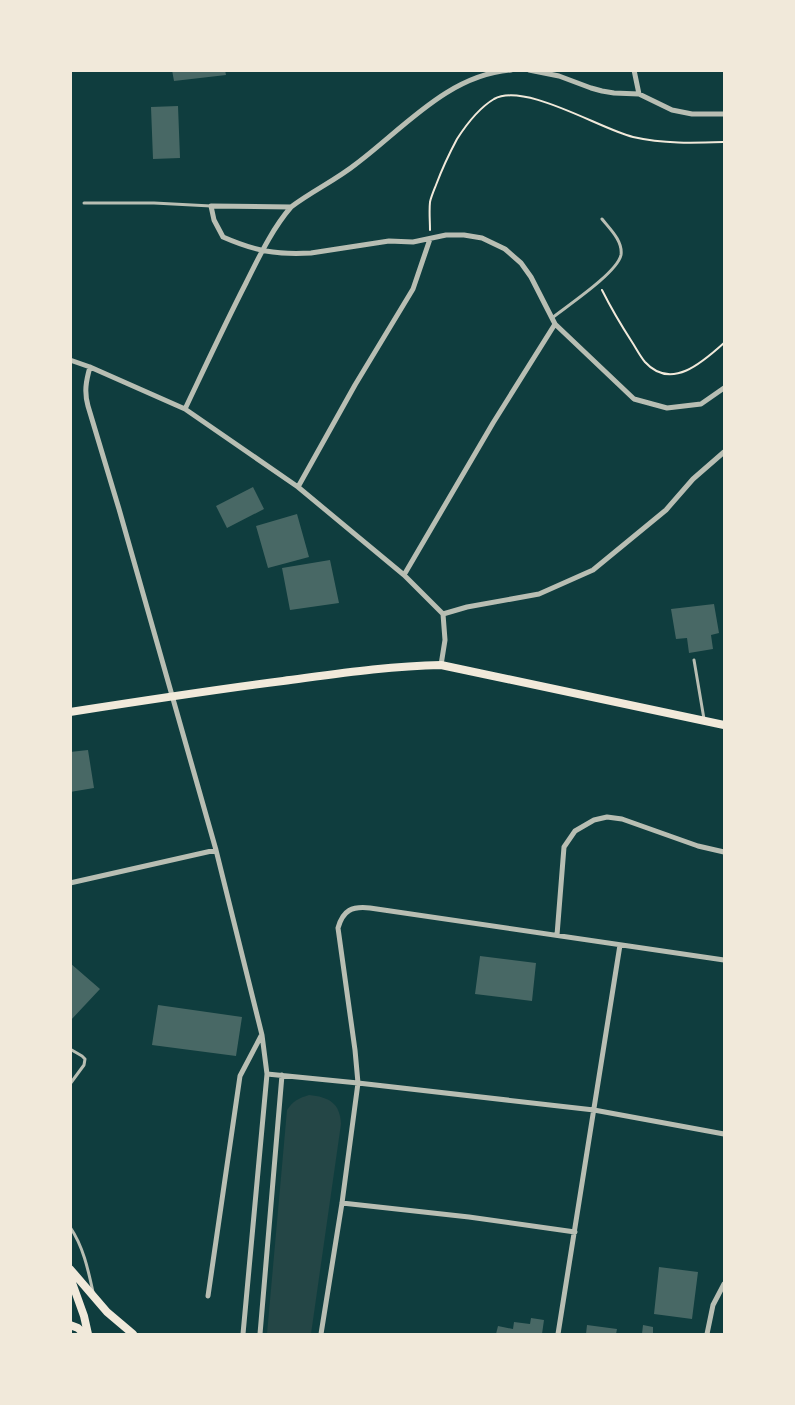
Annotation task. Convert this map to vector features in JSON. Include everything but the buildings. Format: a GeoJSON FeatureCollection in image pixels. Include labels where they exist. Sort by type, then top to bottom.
{"type":"FeatureCollection","features":[{"type":"Feature","properties":{"kind":"main road"},"geometry":{"type":"LineString","coordinates":[[70,712],[373,669],[441,665],[724,725]]}},
{"type":"Feature","properties":{"kind":"main road"},"geometry":{"type":"LineString","coordinates":[[70,1269],[107,1312],[133,1335]]}},
{"type":"Feature","properties":{"kind":"main road"},"geometry":{"type":"LineString","coordinates":[[70,1277],[84,1316],[86,1335]]}},
{"type":"Feature","properties":{"kind":"main road"},"geometry":{"type":"LineString","coordinates":[[70,1325],[86,1335]]}},
{"type":"Feature","properties":{"kind":"street"},"geometry":{"type":"LineString","coordinates":[[185,409],[222,329],[284,214],[355,165],[449,91],[471,79],[511,70]]}},
{"type":"Feature","properties":{"kind":"street"},"geometry":{"type":"LineString","coordinates":[[529,70],[559,76],[602,91],[639,94],[672,110],[692,114],[724,114]]}},
{"type":"Feature","properties":{"kind":"street"},"geometry":{"type":"LineString","coordinates":[[634,70],[639,94]]}},
{"type":"Feature","properties":{"kind":"street"},"geometry":{"type":"LineString","coordinates":[[291,207],[211,206],[214,220],[222,237],[262,252],[311,253],[389,242],[413,242],[446,235],[482,238],[505,249],[521,263],[531,277],[555,324],[634,399],[667,408],[700,404],[724,388]]}},
{"type":"Feature","properties":{"kind":"street"},"geometry":{"type":"LineString","coordinates":[[298,487],[355,385],[413,289],[430,239]]}},
{"type":"Feature","properties":{"kind":"street"},"geometry":{"type":"LineString","coordinates":[[404,575],[493,423],[555,324]]}},
{"type":"Feature","properties":{"kind":"street"},"geometry":{"type":"LineString","coordinates":[[70,360],[185,409],[298,487],[404,575],[443,614],[445,640],[441,665]]}},
{"type":"Feature","properties":{"kind":"street"},"geometry":{"type":"LineString","coordinates":[[90,367],[85,384],[87,406],[119,508],[216,850],[262,1035],[267,1074],[243,1335]]}},
{"type":"Feature","properties":{"kind":"street"},"geometry":{"type":"LineString","coordinates":[[443,614],[467,607],[539,594],[593,570],[666,510],[693,479],[724,452]]}},
{"type":"Feature","properties":{"kind":"street"},"geometry":{"type":"LineString","coordinates":[[557,935],[564,847],[575,831],[594,820],[622,819],[698,846],[724,852]]}},
{"type":"Feature","properties":{"kind":"street"},"geometry":{"type":"LineString","coordinates":[[70,883],[216,850]]}},
{"type":"Feature","properties":{"kind":"street"},"geometry":{"type":"LineString","coordinates":[[321,1335],[358,1083],[356,1050],[338,928],[347,912],[361,907],[724,960]]}},
{"type":"Feature","properties":{"kind":"street"},"geometry":{"type":"LineString","coordinates":[[558,1335],[620,945]]}},
{"type":"Feature","properties":{"kind":"street"},"geometry":{"type":"LineString","coordinates":[[208,1296],[240,1076],[262,1035]]}},
{"type":"Feature","properties":{"kind":"street"},"geometry":{"type":"LineString","coordinates":[[267,1074],[594,1110],[724,1134]]}},
{"type":"Feature","properties":{"kind":"street"},"geometry":{"type":"LineString","coordinates":[[260,1335],[282,1075]]}},
{"type":"Feature","properties":{"kind":"street"},"geometry":{"type":"LineString","coordinates":[[342,1203],[575,1232]]}},
{"type":"Feature","properties":{"kind":"street"},"geometry":{"type":"LineString","coordinates":[[707,1335],[713,1305],[724,1284]]}},
{"type":"Feature","properties":{"kind":"lane"},"geometry":{"type":"LineString","coordinates":[[84,203],[211,206]]}},
{"type":"Feature","properties":{"kind":"lane"},"geometry":{"type":"LineString","coordinates":[[552,318],[616,265],[621,254],[618,238],[602,219]]}},
{"type":"Feature","properties":{"kind":"lane"},"geometry":{"type":"LineString","coordinates":[[694,660],[704,721]]}},
{"type":"Feature","properties":{"kind":"lane"},"geometry":{"type":"LineString","coordinates":[[70,1049],[85,1059],[84,1065],[70,1084]]}},
{"type":"Feature","properties":{"kind":"lane"},"geometry":{"type":"LineString","coordinates":[[70,1227],[79,1242],[87,1265],[94,1296]]}},
{"type":"Feature","properties":{"kind":"path"},"geometry":{"type":"LineString","coordinates":[[430,239],[430,202],[443,164],[461,133],[480,110],[496,98],[506,96],[540,100],[630,136],[657,142],[724,142]]}},
{"type":"Feature","properties":{"kind":"path"},"geometry":{"type":"LineString","coordinates":[[598,282],[618,320],[645,362],[659,373],[672,374],[690,370],[724,343]]}},
{"type":"Feature","properties":{"kind":"shaded area"},"geometry":{"type":"Polygon","coordinates":[[[309,1095],[322,1097],[332,1102],[336,1106],[341,1124],[311,1334],[267,1334],[287,1110],[296,1100],[309,1095]]]}}]}
